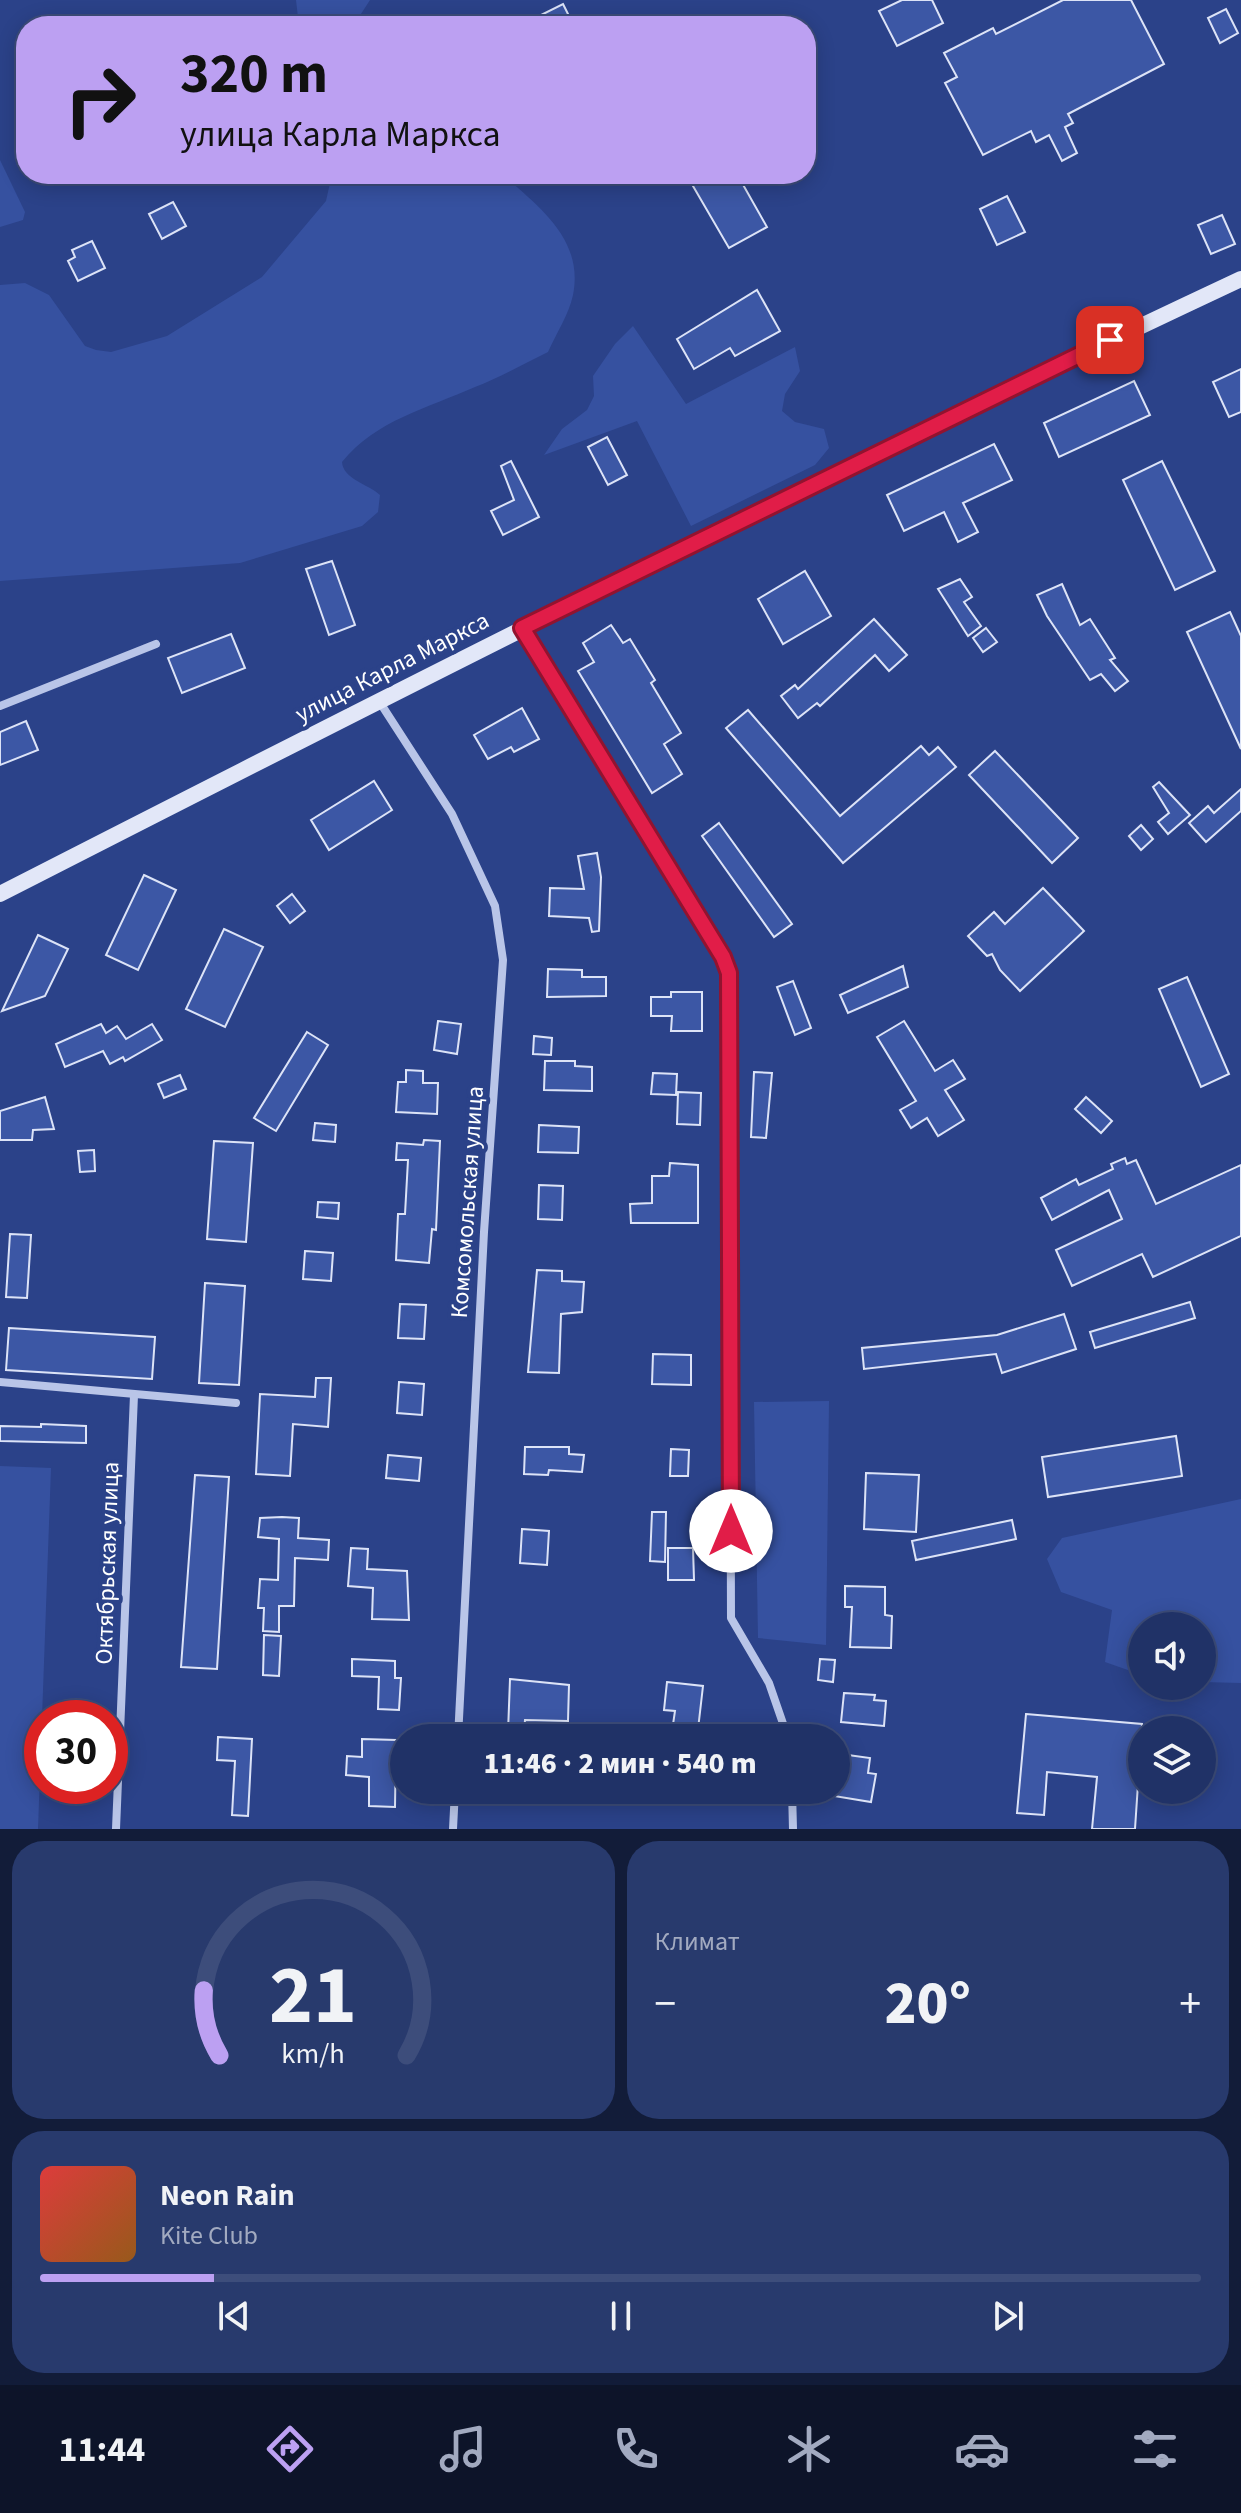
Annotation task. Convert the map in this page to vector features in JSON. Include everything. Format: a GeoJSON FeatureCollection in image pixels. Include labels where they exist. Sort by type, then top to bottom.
{"type":"FeatureCollection","features":[{"type":"Feature","properties":{"kind":"street","name":"улица Карла Маркса"},"geometry":{"type":"LineString","coordinates":[[0,894],[522,628],[1050,368],[1241,279]]}},
{"type":"Feature","properties":{"kind":"street"},"geometry":{"type":"LineString","coordinates":[[522,628],[716,945],[729,973],[731,1618],[769,1683],[783,1724]]}},
{"type":"Feature","properties":{"kind":"street"},"geometry":{"type":"LineString","coordinates":[[0,706],[156,644]]}},
{"type":"Feature","properties":{"kind":"street","name":"Комсомольская улица"},"geometry":{"type":"LineString","coordinates":[[379,701],[452,814],[495,906],[503,960],[484,1232],[459,1724]]}},
{"type":"Feature","properties":{"kind":"street"},"geometry":{"type":"LineString","coordinates":[[0,1382],[236,1403]]}},
{"type":"Feature","properties":{"kind":"street","name":"Октябрьская улица"},"geometry":{"type":"LineString","coordinates":[[116,1829],[134,1395]]}},
{"type":"Feature","properties":{"kind":"street"},"geometry":{"type":"LineString","coordinates":[[453,1829],[454,1804]]}},
{"type":"Feature","properties":{"kind":"street"},"geometry":{"type":"LineString","coordinates":[[792,1804],[793,1829]]}},
{"type":"Feature","properties":{"kind":"shaded area"},"geometry":{"type":"Polygon","coordinates":[[[296,0],[370,0],[360,16],[298,16],[296,0]]]}},
{"type":"Feature","properties":{"kind":"shaded area"},"geometry":{"type":"Polygon","coordinates":[[[0,160],[25,212],[23,220],[0,227],[0,160]]]}},
{"type":"Feature","properties":{"kind":"shaded area"},"geometry":{"type":"Polygon","coordinates":[[[330,184],[513,184],[556,226],[572,257],[575,275],[573,295],[548,352],[387,425],[356,448],[342,462],[343,468],[351,477],[380,495],[378,512],[362,526],[240,563],[0,581],[0,285],[25,283],[49,295],[85,346],[111,352],[167,336],[262,277],[326,201],[330,184]]]}},
{"type":"Feature","properties":{"kind":"shaded area"},"geometry":{"type":"Polygon","coordinates":[[[633,326],[686,404],[795,347],[800,371],[785,394],[782,411],[795,422],[824,429],[829,448],[815,465],[691,526],[637,421],[544,455],[562,429],[587,410],[594,396],[593,376],[615,344],[633,326]]]}},
{"type":"Feature","properties":{"kind":"shaded area"},"geometry":{"type":"Polygon","coordinates":[[[829,1401],[826,1645],[758,1638],[754,1402],[829,1401]]]}},
{"type":"Feature","properties":{"kind":"shaded area"},"geometry":{"type":"Polygon","coordinates":[[[0,1466],[51,1468],[43,1700],[24,1700],[24,1804],[39,1804],[38,1829],[0,1829],[0,1466]]]}},
{"type":"Feature","properties":{"kind":"shaded area"},"geometry":{"type":"Polygon","coordinates":[[[1241,1499],[1241,1683],[1216,1682],[1216,1612],[1128,1612],[1128,1670],[1105,1662],[1112,1610],[1061,1592],[1047,1559],[1062,1538],[1241,1499]]]}},
{"type":"Feature","properties":{"kind":"building"},"geometry":{"type":"Polygon","coordinates":[[[902,0],[932,0],[943,23],[897,46],[879,11],[902,0]]]}},
{"type":"Feature","properties":{"kind":"building"},"geometry":{"type":"Polygon","coordinates":[[[1063,0],[1131,0],[1164,64],[1068,114],[1073,123],[1065,127],[1077,153],[1062,161],[1049,135],[1036,142],[1031,131],[983,155],[945,83],[957,77],[944,53],[993,28],[996,34],[1063,0]]]}},
{"type":"Feature","properties":{"kind":"building"},"geometry":{"type":"Polygon","coordinates":[[[563,4],[569,16],[539,16],[563,4]]]}},
{"type":"Feature","properties":{"kind":"building"},"geometry":{"type":"Polygon","coordinates":[[[1226,9],[1238,33],[1220,43],[1208,18],[1226,9]]]}},
{"type":"Feature","properties":{"kind":"building"},"geometry":{"type":"Polygon","coordinates":[[[692,184],[743,184],[767,227],[729,248],[692,184]]]}},
{"type":"Feature","properties":{"kind":"building"},"geometry":{"type":"Polygon","coordinates":[[[1007,196],[1025,232],[997,245],[980,209],[1007,196]]]}},
{"type":"Feature","properties":{"kind":"building"},"geometry":{"type":"Polygon","coordinates":[[[173,202],[186,226],[162,239],[149,214],[173,202]]]}},
{"type":"Feature","properties":{"kind":"building"},"geometry":{"type":"Polygon","coordinates":[[[1222,215],[1235,244],[1211,254],[1198,225],[1222,215]]]}},
{"type":"Feature","properties":{"kind":"building"},"geometry":{"type":"Polygon","coordinates":[[[92,241],[105,268],[78,281],[68,261],[75,257],[72,250],[92,241]]]}},
{"type":"Feature","properties":{"kind":"building"},"geometry":{"type":"Polygon","coordinates":[[[757,290],[780,331],[735,356],[730,348],[694,369],[677,339],[757,290]]]}},
{"type":"Feature","properties":{"kind":"building"},"geometry":{"type":"Polygon","coordinates":[[[1241,369],[1241,412],[1229,417],[1213,382],[1241,369]]]}},
{"type":"Feature","properties":{"kind":"building"},"geometry":{"type":"Polygon","coordinates":[[[1134,381],[1150,415],[1059,457],[1044,423],[1134,381]]]}},
{"type":"Feature","properties":{"kind":"building"},"geometry":{"type":"Polygon","coordinates":[[[607,437],[627,475],[608,485],[588,447],[607,437]]]}},
{"type":"Feature","properties":{"kind":"building"},"geometry":{"type":"Polygon","coordinates":[[[994,444],[1012,480],[963,503],[978,532],[958,542],[944,512],[904,531],[887,495],[994,444]]]}},
{"type":"Feature","properties":{"kind":"building"},"geometry":{"type":"Polygon","coordinates":[[[511,461],[539,517],[503,535],[491,511],[514,500],[501,466],[511,461]]]}},
{"type":"Feature","properties":{"kind":"building"},"geometry":{"type":"Polygon","coordinates":[[[1162,461],[1215,571],[1175,590],[1123,480],[1162,461]]]}},
{"type":"Feature","properties":{"kind":"building"},"geometry":{"type":"Polygon","coordinates":[[[332,561],[355,625],[329,635],[306,569],[332,561]]]}},
{"type":"Feature","properties":{"kind":"building"},"geometry":{"type":"Polygon","coordinates":[[[805,571],[831,616],[783,644],[758,599],[805,571]]]}},
{"type":"Feature","properties":{"kind":"building"},"geometry":{"type":"Polygon","coordinates":[[[960,579],[972,597],[964,602],[981,626],[968,636],[938,589],[960,579]]]}},
{"type":"Feature","properties":{"kind":"building"},"geometry":{"type":"Polygon","coordinates":[[[1062,584],[1080,625],[1090,619],[1115,658],[1110,660],[1128,681],[1115,691],[1101,674],[1090,680],[1047,616],[1037,595],[1062,584]]]}},
{"type":"Feature","properties":{"kind":"building"},"geometry":{"type":"Polygon","coordinates":[[[1230,612],[1241,636],[1241,749],[1187,632],[1230,612]]]}},
{"type":"Feature","properties":{"kind":"building"},"geometry":{"type":"Polygon","coordinates":[[[874,619],[907,655],[889,671],[875,655],[820,706],[817,703],[798,718],[781,696],[795,685],[798,689],[874,619]]]}},
{"type":"Feature","properties":{"kind":"building"},"geometry":{"type":"Polygon","coordinates":[[[611,625],[623,643],[630,639],[655,680],[651,683],[681,733],[664,744],[682,774],[652,793],[578,671],[594,662],[583,643],[611,625]]]}},
{"type":"Feature","properties":{"kind":"building"},"geometry":{"type":"Polygon","coordinates":[[[986,628],[997,642],[983,652],[973,638],[986,628]]]}},
{"type":"Feature","properties":{"kind":"building"},"geometry":{"type":"Polygon","coordinates":[[[231,634],[245,668],[182,693],[168,658],[231,634]]]}},
{"type":"Feature","properties":{"kind":"building"},"geometry":{"type":"Polygon","coordinates":[[[522,708],[539,739],[514,752],[511,747],[488,759],[474,735],[522,708]]]}},
{"type":"Feature","properties":{"kind":"building"},"geometry":{"type":"Polygon","coordinates":[[[748,710],[840,816],[921,746],[929,755],[938,747],[956,767],[843,863],[726,728],[748,710]]]}},
{"type":"Feature","properties":{"kind":"building"},"geometry":{"type":"Polygon","coordinates":[[[26,721],[38,750],[0,765],[0,732],[26,721]]]}},
{"type":"Feature","properties":{"kind":"building"},"geometry":{"type":"Polygon","coordinates":[[[995,751],[1078,838],[1052,863],[969,775],[995,751]]]}},
{"type":"Feature","properties":{"kind":"building"},"geometry":{"type":"Polygon","coordinates":[[[374,781],[392,810],[329,850],[311,820],[374,781]]]}},
{"type":"Feature","properties":{"kind":"building"},"geometry":{"type":"Polygon","coordinates":[[[1159,782],[1190,815],[1168,834],[1158,822],[1169,813],[1153,787],[1159,782]]]}},
{"type":"Feature","properties":{"kind":"building"},"geometry":{"type":"Polygon","coordinates":[[[1241,789],[1241,811],[1206,842],[1189,823],[1208,806],[1214,813],[1241,789]]]}},
{"type":"Feature","properties":{"kind":"building"},"geometry":{"type":"Polygon","coordinates":[[[719,823],[792,924],[774,937],[702,836],[719,823]]]}},
{"type":"Feature","properties":{"kind":"building"},"geometry":{"type":"Polygon","coordinates":[[[1141,825],[1153,839],[1141,850],[1129,836],[1141,825]]]}},
{"type":"Feature","properties":{"kind":"building"},"geometry":{"type":"Polygon","coordinates":[[[597,853],[601,877],[599,931],[592,932],[589,918],[549,916],[550,888],[584,889],[578,856],[597,853]]]}},
{"type":"Feature","properties":{"kind":"building"},"geometry":{"type":"Polygon","coordinates":[[[144,875],[176,890],[138,970],[106,955],[144,875]]]}},
{"type":"Feature","properties":{"kind":"building"},"geometry":{"type":"Polygon","coordinates":[[[1043,888],[1084,931],[1020,991],[1000,970],[992,954],[987,956],[968,936],[994,912],[1005,924],[1043,888]]]}},
{"type":"Feature","properties":{"kind":"building"},"geometry":{"type":"Polygon","coordinates":[[[292,894],[305,911],[290,923],[277,906],[292,894]]]}},
{"type":"Feature","properties":{"kind":"building"},"geometry":{"type":"Polygon","coordinates":[[[224,929],[263,947],[225,1027],[186,1009],[224,929]]]}},
{"type":"Feature","properties":{"kind":"building"},"geometry":{"type":"Polygon","coordinates":[[[38,935],[68,949],[45,996],[2,1011],[38,935]]]}},
{"type":"Feature","properties":{"kind":"building"},"geometry":{"type":"Polygon","coordinates":[[[903,966],[908,987],[848,1013],[840,995],[903,966]]]}},
{"type":"Feature","properties":{"kind":"building"},"geometry":{"type":"Polygon","coordinates":[[[548,969],[582,970],[582,977],[606,977],[606,996],[547,997],[548,969]]]}},
{"type":"Feature","properties":{"kind":"building"},"geometry":{"type":"Polygon","coordinates":[[[1187,977],[1229,1074],[1201,1087],[1159,989],[1187,977]]]}},
{"type":"Feature","properties":{"kind":"building"},"geometry":{"type":"Polygon","coordinates":[[[793,981],[811,1028],[795,1035],[777,987],[793,981]]]}},
{"type":"Feature","properties":{"kind":"building"},"geometry":{"type":"Polygon","coordinates":[[[671,992],[702,992],[702,1031],[671,1031],[672,1016],[651,1016],[651,997],[671,997],[671,992]]]}},
{"type":"Feature","properties":{"kind":"building"},"geometry":{"type":"Polygon","coordinates":[[[438,1021],[461,1024],[457,1054],[434,1050],[438,1021]]]}},
{"type":"Feature","properties":{"kind":"building"},"geometry":{"type":"Polygon","coordinates":[[[904,1021],[935,1071],[953,1060],[965,1079],[945,1090],[964,1120],[938,1136],[927,1118],[911,1128],[900,1110],[916,1101],[877,1037],[904,1021]]]}},
{"type":"Feature","properties":{"kind":"building"},"geometry":{"type":"Polygon","coordinates":[[[101,1024],[106,1033],[117,1026],[126,1039],[152,1024],[162,1040],[125,1061],[123,1057],[110,1064],[103,1051],[65,1067],[56,1044],[101,1024]]]}},
{"type":"Feature","properties":{"kind":"building"},"geometry":{"type":"Polygon","coordinates":[[[307,1032],[328,1045],[276,1131],[254,1118],[307,1032]]]}},
{"type":"Feature","properties":{"kind":"building"},"geometry":{"type":"Polygon","coordinates":[[[534,1036],[552,1038],[551,1055],[533,1054],[534,1036]]]}},
{"type":"Feature","properties":{"kind":"building"},"geometry":{"type":"Polygon","coordinates":[[[545,1061],[575,1061],[575,1066],[592,1067],[592,1091],[544,1090],[545,1061]]]}},
{"type":"Feature","properties":{"kind":"building"},"geometry":{"type":"Polygon","coordinates":[[[406,1070],[423,1071],[423,1083],[438,1083],[437,1114],[396,1112],[398,1082],[406,1082],[406,1070]]]}},
{"type":"Feature","properties":{"kind":"building"},"geometry":{"type":"Polygon","coordinates":[[[754,1072],[772,1073],[766,1138],[751,1137],[754,1072]]]}},
{"type":"Feature","properties":{"kind":"building"},"geometry":{"type":"Polygon","coordinates":[[[653,1073],[677,1074],[676,1095],[651,1094],[653,1073]]]}},
{"type":"Feature","properties":{"kind":"building"},"geometry":{"type":"Polygon","coordinates":[[[180,1075],[186,1089],[164,1098],[158,1084],[180,1075]]]}},
{"type":"Feature","properties":{"kind":"building"},"geometry":{"type":"Polygon","coordinates":[[[678,1092],[701,1093],[700,1125],[677,1124],[678,1092]]]}},
{"type":"Feature","properties":{"kind":"building"},"geometry":{"type":"Polygon","coordinates":[[[45,1097],[54,1129],[33,1130],[32,1140],[0,1140],[0,1111],[45,1097]]]}},
{"type":"Feature","properties":{"kind":"building"},"geometry":{"type":"Polygon","coordinates":[[[1086,1097],[1112,1121],[1101,1133],[1075,1109],[1086,1097]]]}},
{"type":"Feature","properties":{"kind":"building"},"geometry":{"type":"Polygon","coordinates":[[[315,1123],[336,1125],[335,1142],[313,1140],[315,1123]]]}},
{"type":"Feature","properties":{"kind":"building"},"geometry":{"type":"Polygon","coordinates":[[[539,1125],[579,1127],[578,1153],[538,1152],[539,1125]]]}},
{"type":"Feature","properties":{"kind":"building"},"geometry":{"type":"Polygon","coordinates":[[[424,1140],[440,1141],[436,1230],[432,1229],[429,1263],[396,1260],[398,1214],[405,1214],[408,1160],[396,1160],[397,1143],[423,1145],[424,1140]]]}},
{"type":"Feature","properties":{"kind":"building"},"geometry":{"type":"Polygon","coordinates":[[[214,1141],[253,1143],[246,1242],[207,1239],[214,1141]]]}},
{"type":"Feature","properties":{"kind":"building"},"geometry":{"type":"Polygon","coordinates":[[[94,1150],[95,1171],[80,1172],[78,1151],[94,1150]]]}},
{"type":"Feature","properties":{"kind":"building"},"geometry":{"type":"Polygon","coordinates":[[[1125,1158],[1127,1164],[1136,1160],[1156,1204],[1241,1165],[1241,1236],[1153,1277],[1142,1254],[1072,1286],[1056,1250],[1122,1219],[1109,1190],[1052,1220],[1041,1198],[1076,1179],[1079,1185],[1113,1169],[1111,1164],[1125,1158]]]}},
{"type":"Feature","properties":{"kind":"building"},"geometry":{"type":"Polygon","coordinates":[[[670,1163],[698,1165],[698,1223],[631,1223],[630,1204],[652,1203],[652,1176],[669,1176],[670,1163]]]}},
{"type":"Feature","properties":{"kind":"building"},"geometry":{"type":"Polygon","coordinates":[[[539,1185],[563,1186],[562,1220],[538,1219],[539,1185]]]}},
{"type":"Feature","properties":{"kind":"building"},"geometry":{"type":"Polygon","coordinates":[[[318,1202],[339,1203],[338,1219],[317,1217],[318,1202]]]}},
{"type":"Feature","properties":{"kind":"building"},"geometry":{"type":"Polygon","coordinates":[[[10,1234],[31,1235],[27,1298],[6,1297],[10,1234]]]}},
{"type":"Feature","properties":{"kind":"building"},"geometry":{"type":"Polygon","coordinates":[[[305,1251],[333,1253],[331,1281],[303,1279],[305,1251]]]}},
{"type":"Feature","properties":{"kind":"building"},"geometry":{"type":"Polygon","coordinates":[[[537,1270],[562,1271],[562,1281],[584,1282],[582,1312],[561,1314],[559,1373],[528,1372],[537,1270]]]}},
{"type":"Feature","properties":{"kind":"building"},"geometry":{"type":"Polygon","coordinates":[[[205,1283],[245,1286],[239,1385],[199,1383],[205,1283]]]}},
{"type":"Feature","properties":{"kind":"building"},"geometry":{"type":"Polygon","coordinates":[[[1190,1302],[1195,1318],[1095,1348],[1090,1332],[1190,1302]]]}},
{"type":"Feature","properties":{"kind":"building"},"geometry":{"type":"Polygon","coordinates":[[[400,1304],[426,1305],[424,1339],[398,1338],[400,1304]]]}},
{"type":"Feature","properties":{"kind":"building"},"geometry":{"type":"Polygon","coordinates":[[[1064,1314],[1076,1349],[1002,1373],[996,1354],[864,1369],[862,1348],[997,1335],[1064,1314]]]}},
{"type":"Feature","properties":{"kind":"building"},"geometry":{"type":"Polygon","coordinates":[[[9,1328],[155,1337],[152,1379],[6,1370],[9,1328]]]}},
{"type":"Feature","properties":{"kind":"building"},"geometry":{"type":"Polygon","coordinates":[[[653,1354],[691,1355],[691,1385],[652,1384],[653,1354]]]}},
{"type":"Feature","properties":{"kind":"building"},"geometry":{"type":"Polygon","coordinates":[[[316,1378],[331,1378],[328,1427],[293,1424],[290,1476],[256,1474],[260,1394],[315,1397],[316,1378]]]}},
{"type":"Feature","properties":{"kind":"building"},"geometry":{"type":"Polygon","coordinates":[[[399,1382],[424,1384],[422,1415],[397,1413],[399,1382]]]}},
{"type":"Feature","properties":{"kind":"building"},"geometry":{"type":"Polygon","coordinates":[[[41,1424],[86,1426],[86,1443],[0,1441],[0,1426],[41,1427],[41,1424]]]}},
{"type":"Feature","properties":{"kind":"building"},"geometry":{"type":"Polygon","coordinates":[[[1176,1436],[1182,1476],[1048,1497],[1042,1457],[1176,1436]]]}},
{"type":"Feature","properties":{"kind":"building"},"geometry":{"type":"Polygon","coordinates":[[[525,1447],[569,1447],[569,1454],[584,1455],[582,1472],[549,1470],[548,1475],[524,1474],[525,1447]]]}},
{"type":"Feature","properties":{"kind":"building"},"geometry":{"type":"Polygon","coordinates":[[[671,1449],[689,1450],[688,1476],[670,1476],[671,1449]]]}},
{"type":"Feature","properties":{"kind":"building"},"geometry":{"type":"Polygon","coordinates":[[[388,1455],[421,1458],[419,1481],[386,1478],[388,1455]]]}},
{"type":"Feature","properties":{"kind":"building"},"geometry":{"type":"Polygon","coordinates":[[[866,1473],[919,1475],[916,1532],[864,1529],[866,1473]]]}},
{"type":"Feature","properties":{"kind":"building"},"geometry":{"type":"Polygon","coordinates":[[[195,1475],[229,1477],[217,1669],[181,1667],[195,1475]]]}},
{"type":"Feature","properties":{"kind":"building"},"geometry":{"type":"Polygon","coordinates":[[[652,1512],[666,1512],[665,1562],[650,1561],[652,1512]]]}},
{"type":"Feature","properties":{"kind":"building"},"geometry":{"type":"Polygon","coordinates":[[[260,1518],[299,1518],[298,1538],[329,1540],[328,1560],[295,1558],[294,1606],[279,1606],[279,1632],[263,1631],[264,1608],[258,1608],[260,1579],[278,1580],[279,1539],[258,1537],[260,1518]]]}},
{"type":"Feature","properties":{"kind":"building"},"geometry":{"type":"Polygon","coordinates":[[[1012,1520],[1016,1539],[916,1560],[912,1541],[1012,1520]]]}},
{"type":"Feature","properties":{"kind":"building"},"geometry":{"type":"Polygon","coordinates":[[[522,1529],[549,1531],[547,1565],[520,1563],[522,1529]]]}},
{"type":"Feature","properties":{"kind":"building"},"geometry":{"type":"Polygon","coordinates":[[[351,1548],[368,1549],[367,1569],[407,1571],[409,1620],[372,1619],[373,1588],[348,1586],[351,1548]]]}},
{"type":"Feature","properties":{"kind":"building"},"geometry":{"type":"Polygon","coordinates":[[[668,1548],[693,1548],[694,1580],[668,1580],[668,1548]]]}},
{"type":"Feature","properties":{"kind":"building"},"geometry":{"type":"Polygon","coordinates":[[[845,1586],[885,1587],[885,1615],[892,1616],[891,1648],[850,1647],[852,1607],[845,1607],[845,1586]]]}},
{"type":"Feature","properties":{"kind":"building"},"geometry":{"type":"Polygon","coordinates":[[[264,1635],[281,1636],[279,1676],[263,1675],[264,1635]]]}},
{"type":"Feature","properties":{"kind":"building"},"geometry":{"type":"Polygon","coordinates":[[[352,1659],[395,1661],[395,1678],[401,1678],[399,1710],[378,1709],[379,1677],[352,1676],[352,1659]]]}},
{"type":"Feature","properties":{"kind":"building"},"geometry":{"type":"Polygon","coordinates":[[[820,1659],[835,1660],[833,1682],[818,1680],[820,1659]]]}},
{"type":"Feature","properties":{"kind":"building"},"geometry":{"type":"Polygon","coordinates":[[[510,1679],[569,1685],[568,1721],[525,1720],[525,1724],[508,1724],[510,1679]]]}},
{"type":"Feature","properties":{"kind":"building"},"geometry":{"type":"Polygon","coordinates":[[[667,1682],[703,1686],[699,1724],[673,1724],[675,1711],[664,1710],[667,1682]]]}},
{"type":"Feature","properties":{"kind":"building"},"geometry":{"type":"Polygon","coordinates":[[[844,1693],[875,1695],[874,1700],[886,1701],[884,1726],[841,1722],[844,1693]]]}},
{"type":"Feature","properties":{"kind":"building"},"geometry":{"type":"Polygon","coordinates":[[[1026,1714],[1128,1723],[1128,1804],[1137,1804],[1135,1829],[1092,1829],[1097,1777],[1047,1772],[1044,1815],[1017,1813],[1026,1714]]]}},
{"type":"Feature","properties":{"kind":"building"},"geometry":{"type":"Polygon","coordinates":[[[218,1737],[252,1739],[248,1816],[232,1815],[235,1761],[217,1760],[218,1737]]]}},
{"type":"Feature","properties":{"kind":"building"},"geometry":{"type":"Polygon","coordinates":[[[362,1739],[390,1740],[390,1804],[395,1804],[395,1807],[369,1806],[369,1777],[346,1775],[347,1756],[362,1757],[362,1739]]]}},
{"type":"Feature","properties":{"kind":"building"},"geometry":{"type":"Polygon","coordinates":[[[850,1755],[870,1758],[868,1773],[876,1774],[871,1802],[850,1799],[850,1755]]]}},
{"type":"Feature","properties":{"kind":"route"},"geometry":{"type":"LineString","coordinates":[[731,1531],[729,973],[723,957],[522,628],[1110,340]]}}]}
